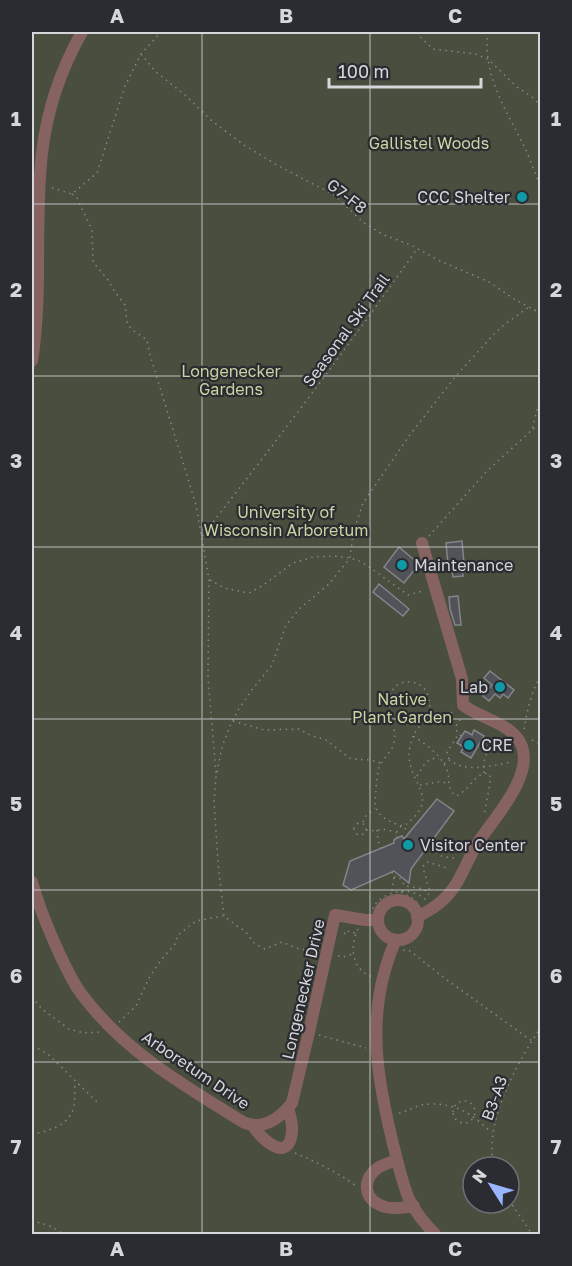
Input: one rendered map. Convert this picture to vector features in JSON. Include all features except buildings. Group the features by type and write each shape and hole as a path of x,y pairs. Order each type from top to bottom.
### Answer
{"street":[{"path":"32,361 36,326 42,153 49,110 62,72 82,32"},
{"path":"417,916 434,908 454,887 476,846 515,789 524,765 523,749 515,737 494,722 466,707 462,679 422,543"},
{"name":"Arboretum Drive","path":"32,882 48,927 79,990 106,1030 166,1074 253,1126 263,1125 273,1120 288,1108"},
{"path":"399,900 411,905 418,922 413,934 394,943 371,920 387,903 399,900"},
{"name":"Longenecker Drive","path":"288,1108 297,1087 335,915 371,920"},
{"path":"394,943 382,980 376,1024 376,1050 380,1080 397,1160 410,1200 435,1234"},
{"path":"253,1126 269,1143 275,1147 284,1147 290,1142 292,1131 288,1108"},
{"path":"397,1160 381,1166 372,1173 367,1182 366,1191 372,1200 382,1206 393,1208 414,1206"}],"path":[{"path":"72,194 97,173 125,86 141,54 161,32"},
{"path":"418,32 433,48 475,54 488,59 540,105"},
{"path":"488,32 488,59 498,98 533,165 540,184"},
{"name":"G7-F8","path":"141,54 156,72 212,121 274,164 334,195 364,223 384,235 489,282 540,313"},
{"path":"40,183 72,194 77,198 92,230 93,262 125,305 127,322 131,329 147,340 196,505 209,579 207,678 216,777"},
{"name":"Seasonal Ski Trail","path":"201,536 274,443 417,249"},
{"path":"353,954 343,957 296,948 282,942 265,949 255,944 245,931 224,916 214,801 222,747 232,721 251,691 272,665 286,625 299,609 329,584 350,558 353,534 363,503 409,435 455,377 493,335 529,307"},
{"path":"532,430 540,398"},
{"path":"422,543 487,471 532,430 540,427"},
{"path":"209,579 224,588 249,594 293,563 313,557 334,556 362,562 408,595 435,586"},
{"path":"484,774 484,757 490,748 515,737 522,738 531,700 540,677"},
{"path":"406,682 415,683 424,688 430,705 426,717 413,736 409,752 410,760 423,800 420,811 412,820 404,826 395,825 377,812 375,803 377,777 381,763 394,742 390,718 391,695 393,689 406,682"},
{"path":"426,717 454,712 466,707"},
{"path":"466,707 456,726 460,736 447,752 450,760 469,767 523,759"},
{"path":"232,721 264,730 299,729 327,740 351,759 381,763"},
{"path":"413,736 427,745 444,764 449,788 456,796 465,791 479,775 488,773 491,778 484,815"},
{"path":"416,778 428,760 440,759"},
{"path":"444,764 450,760"},
{"path":"419,785 438,782 448,784"},
{"path":"363,823 366,816 376,807"},
{"path":"363,823 366,830"},
{"path":"363,823 355,827 357,833 387,829 396,833"},
{"path":"400,825 410,832"},
{"path":"397,838 396,833 400,825"},
{"path":"377,830 381,848"},
{"path":"430,849 444,857 461,858"},
{"path":"382,980 364,974 353,954 352,944 356,933 371,920 376,902 392,892 415,894 425,899 430,892 423,868 428,862 456,872"},
{"path":"392,872 394,877 392,892"},
{"path":"394,877 399,877 405,886 423,889 429,894"},
{"path":"400,892 424,905"},
{"path":"32,997 42,1009 69,1029 84,1033 106,1030 136,1006 150,976 175,944 178,935 196,921 224,916"},
{"path":"394,943 410,951 532,1041"},
{"name":"B3-A3","path":"493,1155 493,1132 499,1110 512,1078 540,1029"},
{"path":"309,1032 376,1050"},
{"path":"32,1048 49,1054 97,1102"},
{"path":"32,1134 55,1128 66,1121 73,1111 75,1081"},
{"path":"463,1101 470,1103 475,1109 474,1117 466,1123 458,1120 454,1113 455,1106 463,1101"},
{"path":"386,1115 422,1105 455,1106 493,1132"},
{"path":"284,1147 342,1175 372,1200"},
{"path":"519,1215 532,1234"},
{"path":"32,1221 48,1225 64,1234"}],"green space":[{"name":"University of Wisconsin Arboretum","path":"32,32 540,32 540,1234 32,1234"}],"place":[{"name":"CCC Shelter","path":"522,197"},
{"name":"Maintenance","path":"402,565"},
{"name":"Lab","path":"500,687"},
{"name":"CRE","path":"469,745"},
{"name":"Visitor Center","path":"408,845"}],"park label":[{"name":"Gallistel Woods","path":"429,143"},
{"name":"Longenecker Gardens","path":"231,380"},
{"name":"Native Plant Garden","path":"402,708"}]}
